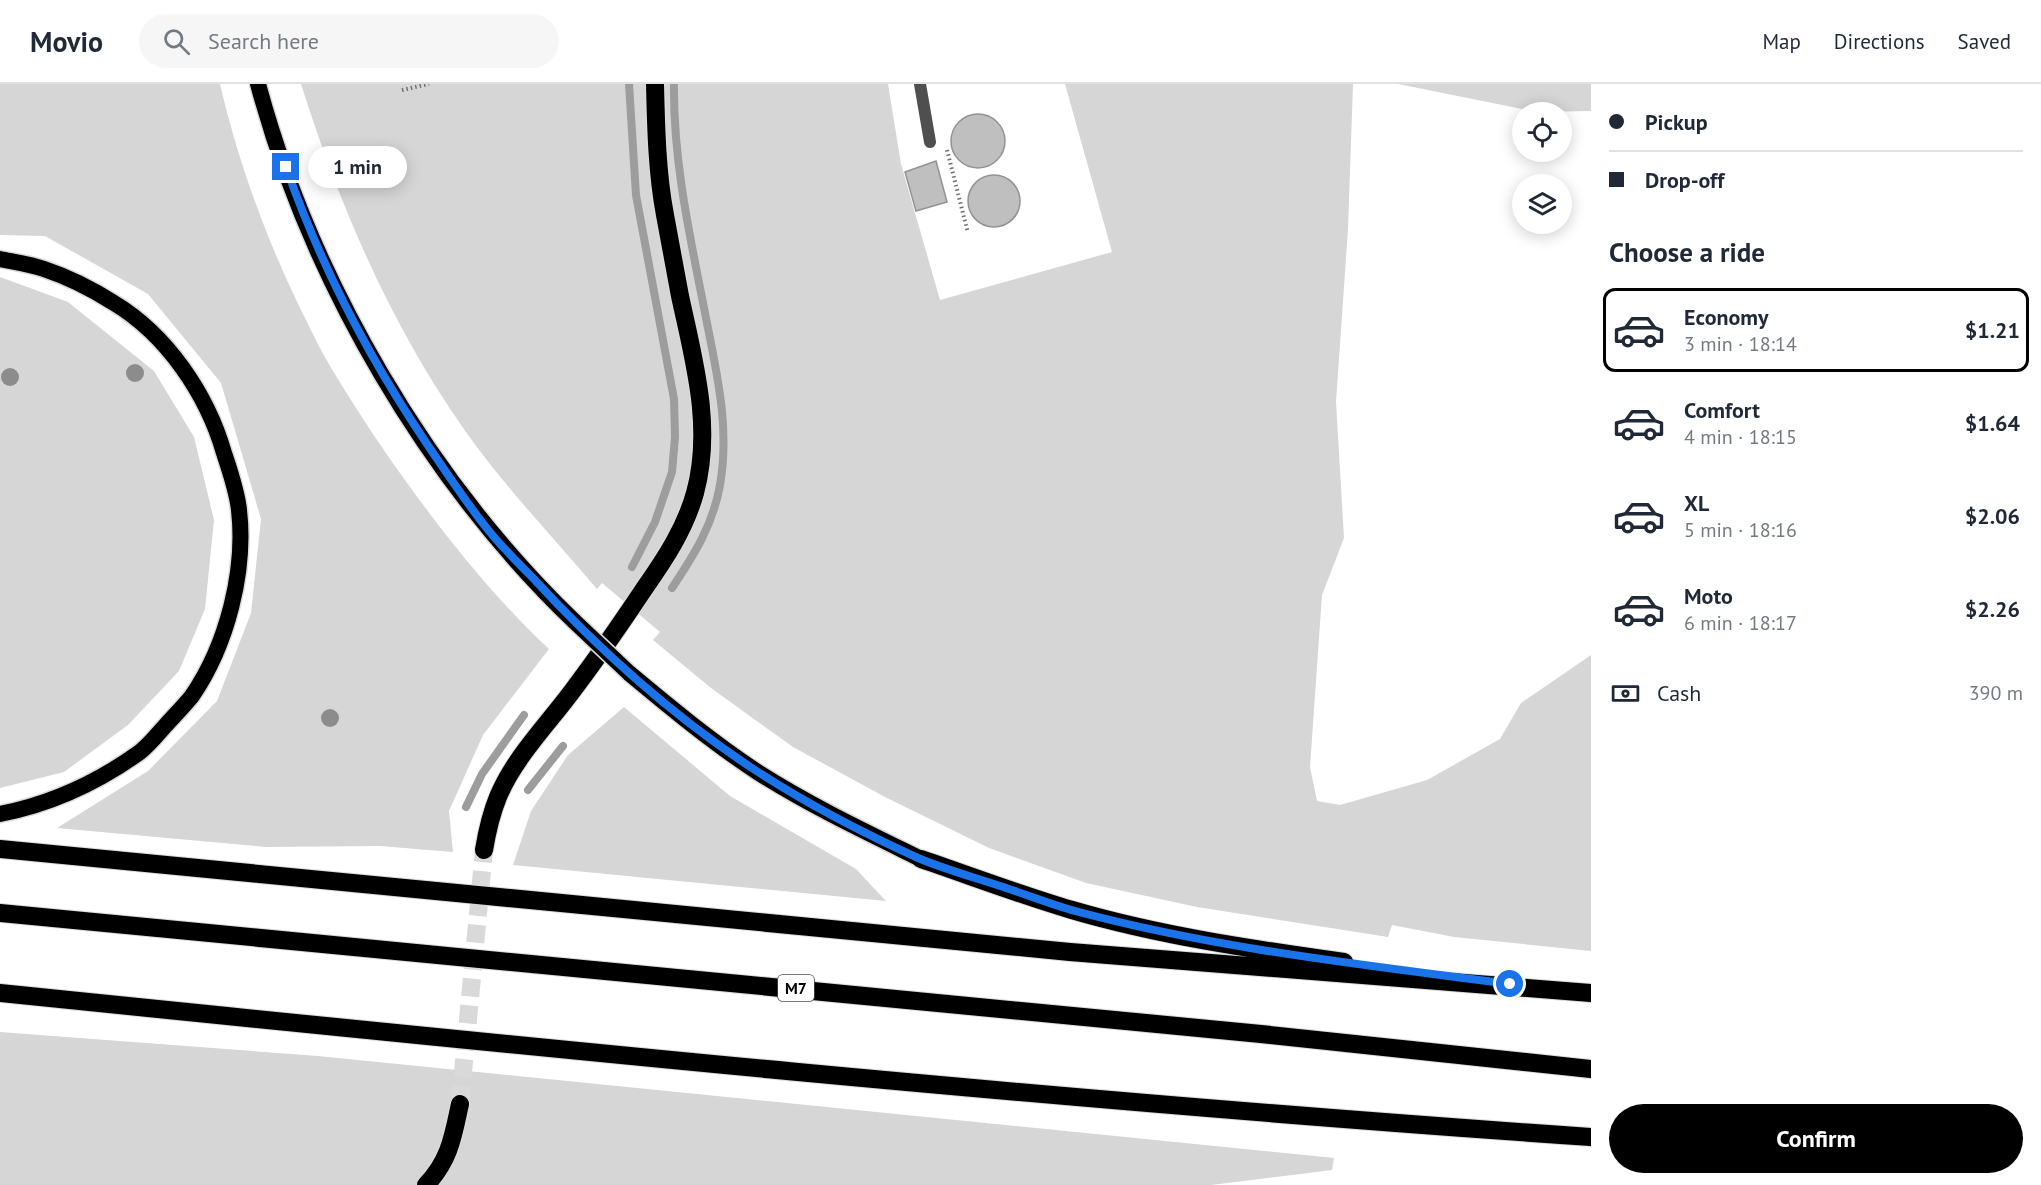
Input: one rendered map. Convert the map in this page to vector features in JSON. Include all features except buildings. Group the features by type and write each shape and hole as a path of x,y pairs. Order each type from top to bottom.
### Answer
{"highway":[{"path":"258,84 301,209 328,273 359,333 399,400 456,487 489,531 574,622 629,673 691,725 758,772 825,812 921,859 1071,910 1155,931 1237,947 1533,987"},
{"path":"484,850 489,821 498,796 509,777 662,563 683,526 695,494 701,462 703,420 694,360 664,212 656,127 655,84"},
{"path":"0,259 44,269 82,285 116,304 152,333 180,366 198,391 218,430 239,509 240,549 234,593 225,631 209,668 191,697 170,721 142,751 78,790 30,808 0,814"},
{"path":"0,849 1058,951 1591,993"},
{"name":"M7","path":"0,913 1261,1034 1591,1069"},
{"path":"0,993 841,1077 1429,1126 1591,1137"},
{"path":"426,1185 435,1176 447,1156 460,1104"}],"lane":[{"path":"920,84 930,142"}],"path":[{"path":"402,90 429,84"},
{"path":"927,124 943,136 968,233"}],"shaded area":[{"path":"0,84 220,84 245,174 267,233 327,360 372,433 433,518 497,595 549,649 483,735 449,811 453,852 380,846 266,847 57,828 148,771 217,701 251,613 261,519 221,383 148,294 45,236 0,235"},
{"path":"301,84 888,84 901,164 940,300 1112,252 1065,84 1353,84 1348,229 1336,402 1344,538 1322,595 1310,767 1317,801 1340,805 1427,780 1500,739 1521,703 1591,655 1591,951 1454,937 1392,925 1388,937 1197,907 1086,883 989,848 885,797 793,747 711,688 653,640 660,632 602,583 597,589 513,492 466,432 414,350 370,264 333,175"},
{"path":"1398,84 1591,84 1591,111 1572,111 1572,102 1512,102 1512,107"},
{"path":"0,277 68,302 154,371 194,437 214,520 205,609 179,671 128,725 64,772 0,788"},
{"path":"624,707 730,796 856,869 886,901 513,865 531,811 568,755"},
{"path":"0,1032 318,1056 1334,1158 1332,1170 1211,1185 0,1185"}],"waterway":[{"path":"629,84 636,195 674,399 675,437 672,472 655,522 632,567"},
{"path":"672,588 695,551 713,513 720,485 724,443 718,380 680,172 674,114 674,84"},
{"path":"466,807 482,774 524,715"},
{"path":"528,790 563,746"}],"tunnel":[{"path":"460,1104 484,850"}],"route":[{"path":"286,167 328,273 359,333 404,410 489,531 559,607 629,673 691,725 758,772 825,812 921,859 1071,910 1155,931 1237,947 1510,984"}]}
